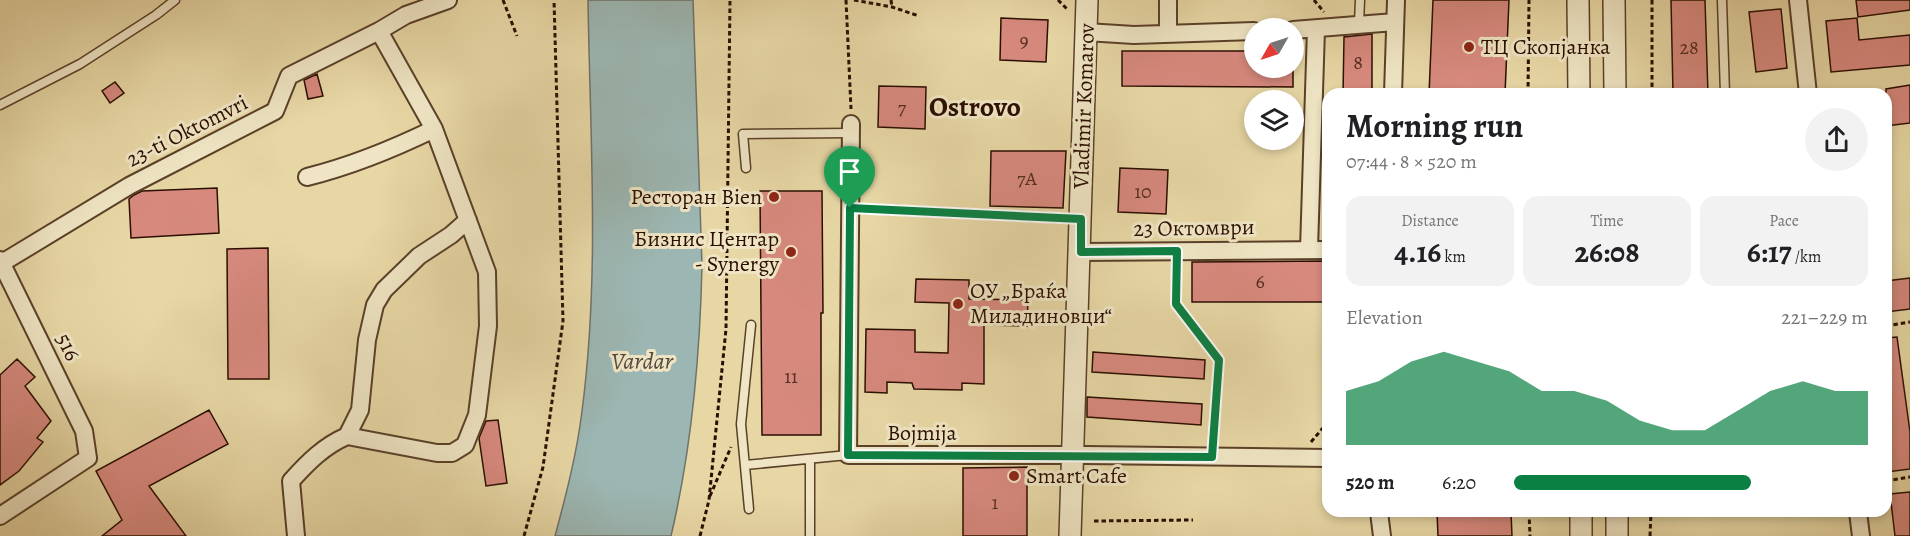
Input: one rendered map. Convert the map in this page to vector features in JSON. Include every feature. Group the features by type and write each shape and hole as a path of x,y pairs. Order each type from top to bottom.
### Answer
{"street":[{"name":"23-ti Oktomvri","path":"1,262 129,186 275,111 289,76 406,15 448,0"},
{"name":"Vladimir Komarov","path":"1070,536 1081,252 1083,86 1088,0"},
{"path":"1168,0 1168,33"},
{"path":"1393,88 1396,0"},
{"path":"1578,0 1579,88"},
{"path":"1614,0 1615,88"},
{"path":"1798,0 1807,88"},
{"path":"1304,30 1359,23 1395,22"},
{"path":"1309,249 1316,29"},
{"path":"296,536 291,481 319,452 333,442 347,436 437,453 452,453 465,446 477,415 488,326 487,272 434,129 379,31"},
{"path":"1086,32 1134,35 1244,31"},
{"path":"848,455 851,128"},
{"path":"307,177 331,171 394,148 434,129"},
{"path":"347,436 360,410 367,340 375,305 384,290 419,256 451,235 468,220"},
{"name":"23 Октомври","path":"1081,252 1322,250"},
{"name":"516","path":"0,516 88,458 84,431 1,262"},
{"name":"Bojmija","path":"848,455 948,459 1072,455 1322,458"},
{"path":"1380,517 1382,536"},
{"path":"1581,517 1581,536"},
{"path":"1617,517 1617,536"},
{"path":"1859,517 1861,536"}],"lane":[{"path":"0,105 80,64 156,15 175,0"},
{"path":"1359,23 1360,0"},
{"path":"1722,0 1725,88"},
{"path":"746,168 743,134 851,128"},
{"path":"850,208 1081,219"},
{"path":"749,509 741,424 751,325"},
{"path":"745,465 848,455"},
{"path":"810,460 810,536"}],"path":[{"path":"503,0 517,36"},
{"path":"524,536 543,467 563,321 554,0"},
{"path":"700,536 708,500 726,330 730,0"},
{"path":"846,0 851,128"},
{"path":"854,0 892,7 919,16"},
{"path":"891,0 892,7"},
{"path":"1059,0 1067,9"},
{"path":"1528,88 1529,0"},
{"path":"1652,0 1652,88"},
{"path":"1177,251 1176,304 1219,360 1212,457"},
{"path":"1892,325 1910,322"},
{"path":"708,500 741,424"},
{"path":"1298,458 1322,429"},
{"path":"1892,480 1910,477"},
{"path":"1529,517 1530,536"},
{"path":"1650,517 1650,536"},
{"path":"1094,521 1193,520"}],"water":[{"name":"Vardar","path":"588,0 693,0 702,265 701,299 690,435 671,536 555,536 580,427 588,360 592,206"}],"building":[{"name":"ТЦ Скопјанка","path":"1433,0 1509,0 1505,88 1429,88"},
{"path":"1671,0 1705,0 1708,88 1673,88"},
{"path":"1856,0 1910,0 1910,10 1858,17"},
{"path":"1781,9 1787,68 1756,72 1749,12"},
{"path":"1001,18 1048,20 1046,62 1000,60"},
{"path":"1857,18 1859,40 1910,35 1910,65 1831,72 1826,21"},
{"path":"1372,34 1372,88 1343,88 1344,37"},
{"path":"1122,51 1244,51 1244,78 1293,78 1293,87 1122,86"},
{"path":"317,74 323,96 308,99 304,80"},
{"path":"115,82 124,93 110,103 102,91"},
{"path":"1910,85 1910,123 1892,125 1892,88"},
{"path":"879,86 926,87 925,129 878,127"},
{"path":"991,151 1066,151 1063,208 990,206"},
{"path":"1120,168 1168,170 1166,214 1118,212"},
{"path":"217,188 219,233 131,238 129,199 134,195 142,191"},
{"path":"760,191 822,191 821,435 762,435"},
{"path":"268,248 269,379 228,379 227,249"},
{"path":"1322,261 1322,302 1192,302 1192,262"},
{"path":"1910,278 1910,309 1892,311 1892,280"},
{"path":"916,279 969,280 969,299 1028,300 1027,326 984,325 984,384 962,383 962,390 914,389 912,383 887,382 887,393 865,392 866,329 915,330 915,352 948,353 949,303 915,302"},
{"path":"1892,337 1897,337 1910,432 1910,469 1892,471"},
{"path":"1093,352 1205,360 1204,379 1092,372"},
{"path":"17,359 35,377 25,386 51,421 37,438 43,442 19,471 0,485 0,375"},
{"path":"1087,397 1202,404 1201,425 1087,417"},
{"path":"209,410 228,444 149,486 186,536 102,536 122,520 96,471"},
{"path":"498,420 507,483 486,486 479,438 486,421"},
{"path":"1027,467 1027,536 963,536 963,468"},
{"path":"1910,492 1910,536 1895,536 1892,494"},
{"path":"1437,517 1511,517 1512,536 1438,536"}],"place":[{"name":"ТЦ Скопјанка","path":"1469,47"},
{"name":"Ресторан Bien","path":"774,197"},
{"name":"Бизнис Центар - Synergy","path":"791,252"},
{"name":"ОУ „Браќа Миладиновци“","path":"958,304"},
{"name":"Smart Cafe","path":"1014,476"}],"district":[{"name":"Ostrovo","path":"975,107"}],"route":[{"path":"850,208 1081,219 1081,252 1177,251 1176,304 1219,360 1212,457 848,455 850,208"}]}
